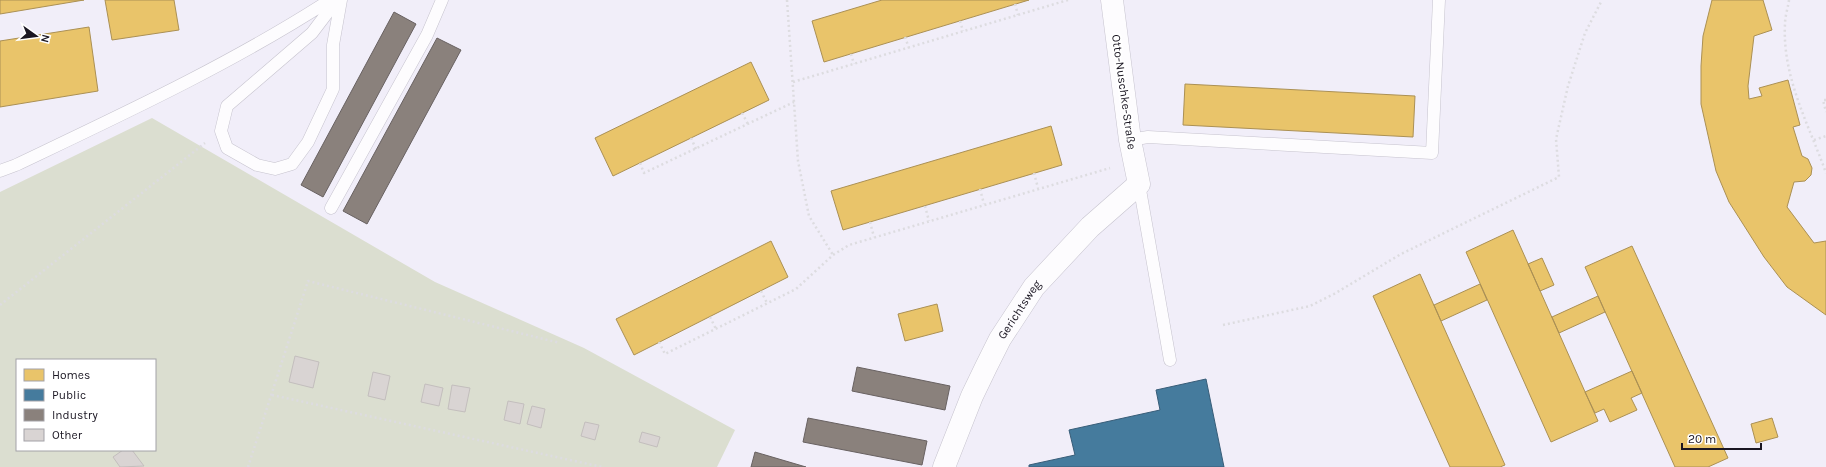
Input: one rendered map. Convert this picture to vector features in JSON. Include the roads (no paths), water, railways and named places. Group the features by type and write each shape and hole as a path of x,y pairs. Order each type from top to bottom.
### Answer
{"street":[{"name":"Otto-Nuschke-Straße","path":"1112,0 1130,140 1139,184"},
{"name":"Gerichtsweg","path":"944,467 972,396 1000,339 1034,287 1090,227 1139,184"}],"lane":[{"path":"0,170 16,166 148,102 284,30 330,0"},
{"path":"337,0 312,33 226,106 221,131 227,148 257,165 276,169 292,164 308,142 333,89 333,45 341,0"},
{"path":"332,208 428,35 442,0"},
{"path":"1130,140 1148,137 1432,153 1439,0"},
{"path":"1139,184 1170,360"}]}
